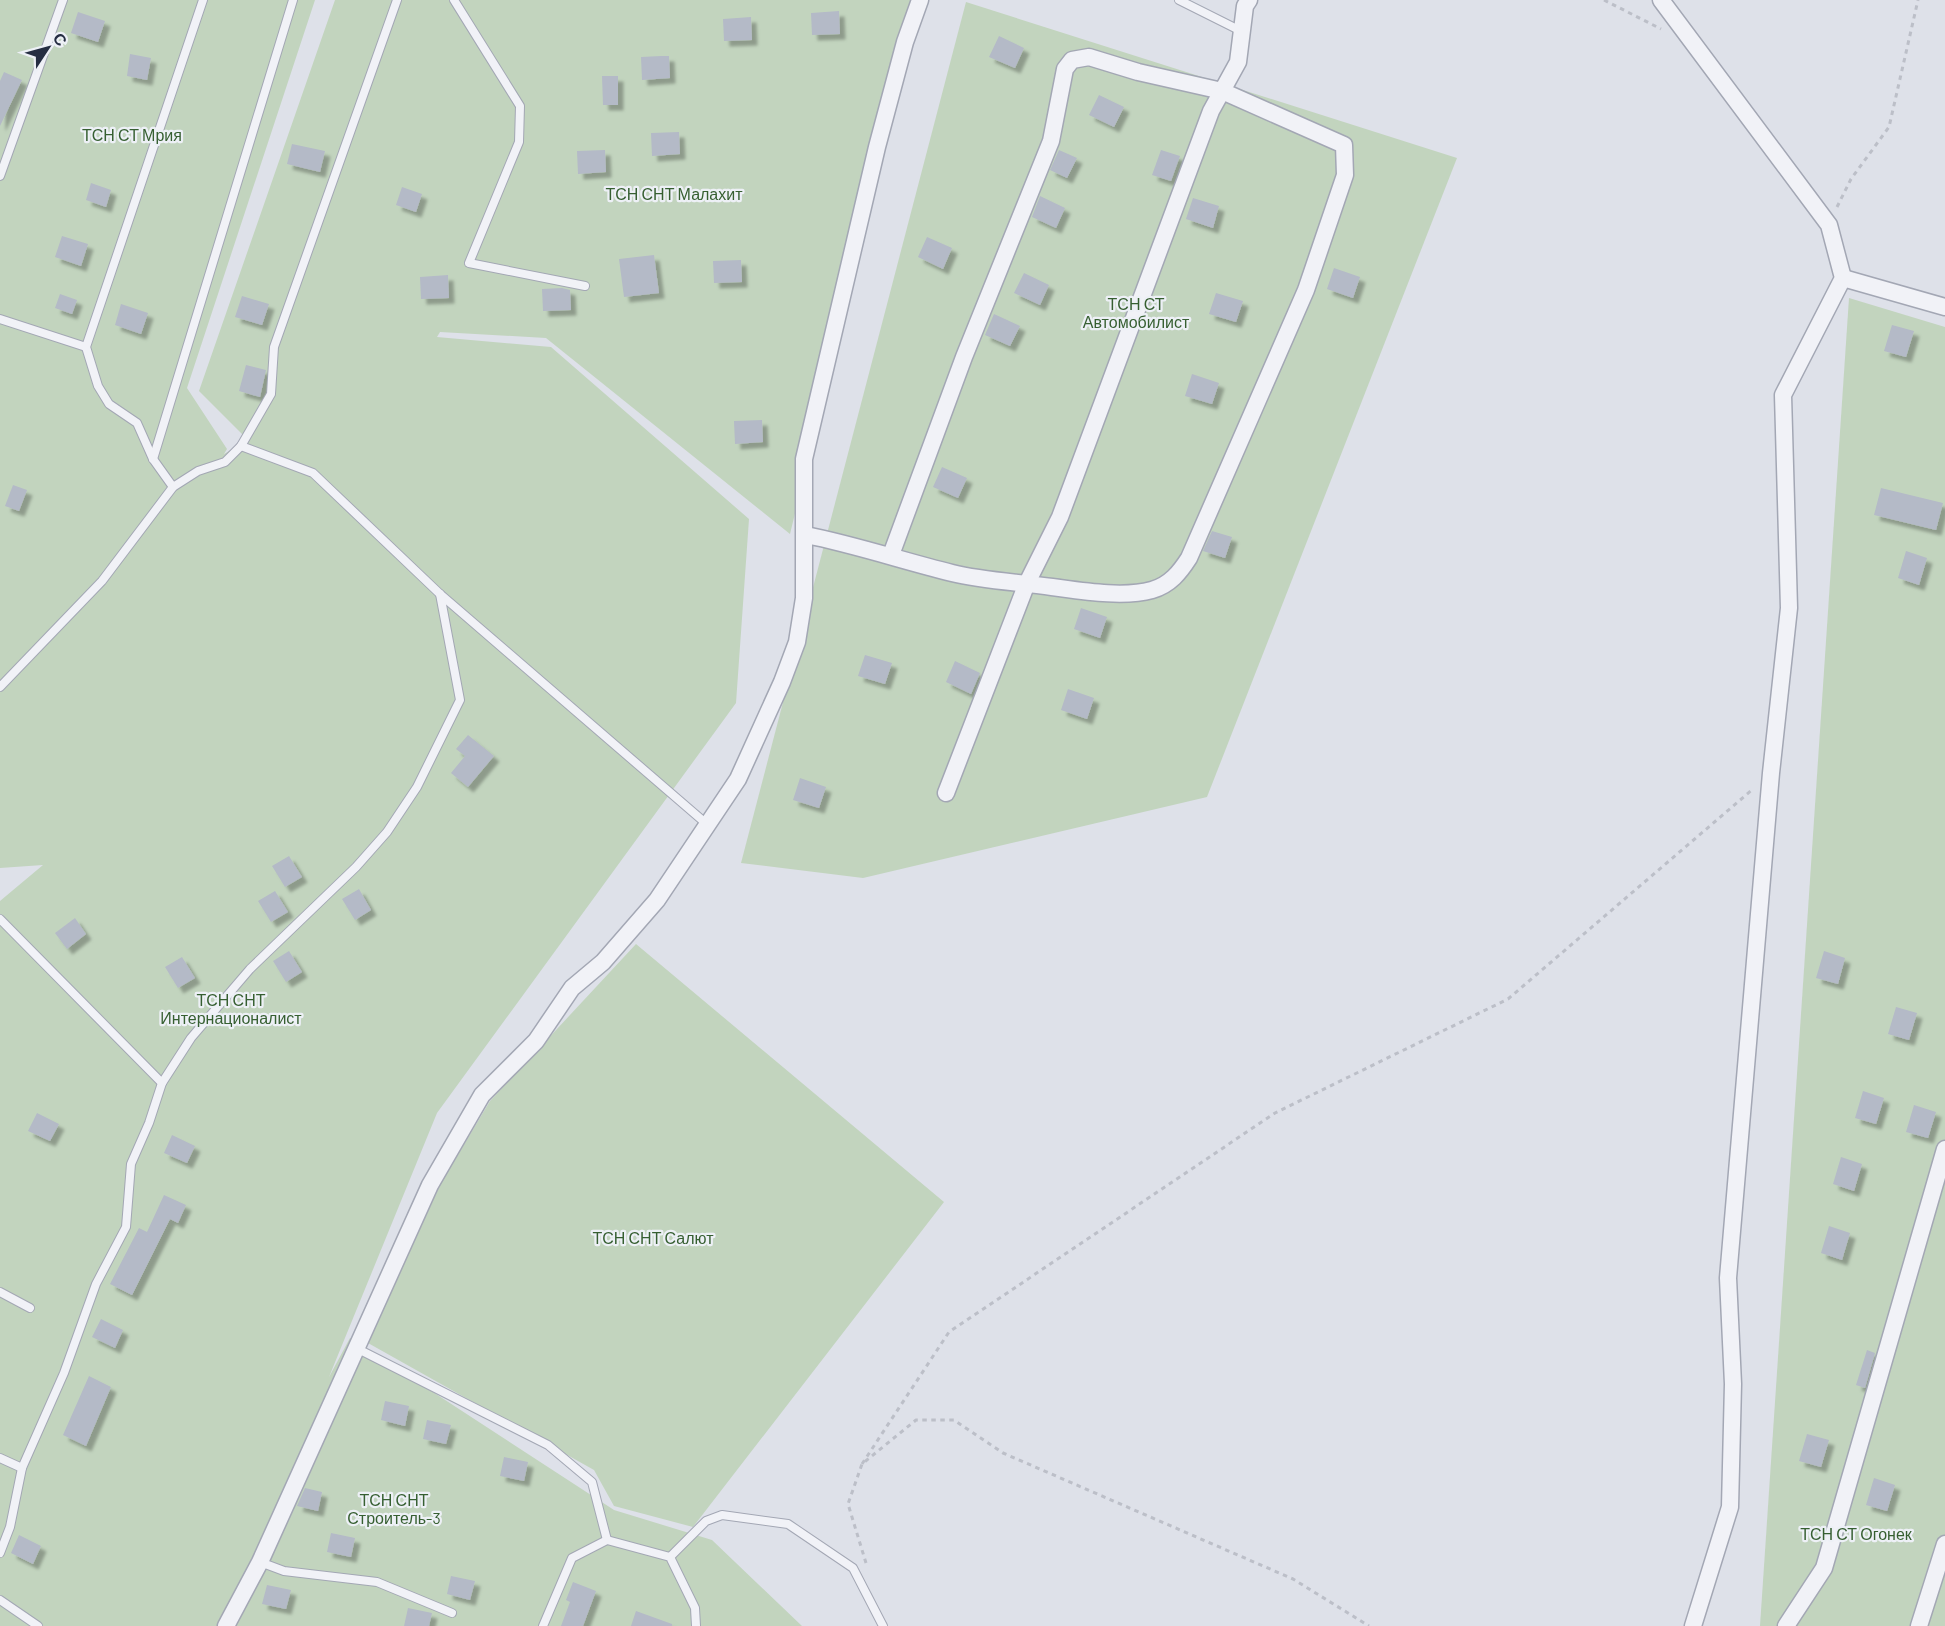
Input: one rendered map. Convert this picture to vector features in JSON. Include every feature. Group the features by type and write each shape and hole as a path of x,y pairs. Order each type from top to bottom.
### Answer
{"street":[{"path":"226,1626 260,1562 430,1185 482,1095 536,1041 572,988 603,962 657,900 738,780 782,682 797,642 804,598 806,535 804,459 877,147 920,0"},
{"path":"946,793 1027,583 1060,517 1207,121 1238,62 1245,6 1249,0"},
{"path":"1661,0 1829,225 1843,278 1783,395 1790,608 1771,773 1728,1278 1733,1384 1730,1507 1693,1626"},
{"path":"806,535 891,555 954,574 1099,593 1151,591 1167,584 1180,572 1189,558 1306,290 1345,175 1344,145 1222,91 1138,72 1083,56 1068,64 1051,141 964,357 891,555"},
{"path":"1843,278 1945,307"},
{"path":"1786,1626 1824,1568 1945,1149"},
{"path":"1919,1626 1945,1544"}],"lane":[{"path":"0,176 63,0"},
{"path":"173,487 153,459 137,423 109,404 98,386 86,347 203,0"},
{"path":"153,459 293,0"},
{"path":"0,687 102,580 173,487 198,471 225,462 241,446 271,394 274,347 397,0"},
{"path":"454,0 520,106 519,142 469,263 585,286"},
{"path":"1179,0 1241,31"},
{"path":"0,319 86,347"},
{"path":"241,446 313,473 440,594 708,826"},
{"path":"0,1553 10,1527 22,1468 64,1373 96,1284 126,1227 131,1164 149,1123 162,1083 192,1038 250,969 356,867 387,832 417,787 460,700 440,594"},
{"path":"0,919 162,1083"},
{"path":"0,1292 30,1308"},
{"path":"358,1349 548,1445 592,1482 608,1540"},
{"path":"0,1458 22,1468"},
{"path":"670,1557 706,1521 722,1515 788,1524 854,1568 883,1626"},
{"path":"543,1626 572,1558 608,1540 670,1557 695,1608 696,1626"},
{"path":"260,1562 284,1571 377,1582 452,1613"},
{"path":"0,1600 38,1626"}],"path":[{"path":"1604,0 1665,31"},
{"path":"1829,225 1851,178 1888,127 1918,0"},
{"path":"854,1568 866,1563 848,1504 862,1464 949,1332 1275,1113 1508,999 1771,773"},
{"path":"862,1464 916,1420 954,1420 1003,1453 1293,1579 1369,1626"}],"green space":[{"path":"0,0 315,0 187,388 227,449 224,454 248,440 199,391 335,0 920,0 790,534 546,338 440,332 437,337 551,347 749,519 736,703 437,1113 329,1377 350,1338 614,1510 712,1540 802,1626 0,1626 0,901 43,865 0,868"},
{"name":"ТСН СТ Автомобилист","path":"966,2 1457,158 1207,797 863,878 741,863"},
{"name":"ТСН СТ Огонек","path":"1849,298 1945,327 1945,1626 1760,1626"},
{"name":"ТСН СНТ Салют","path":"636,944 944,1202 693,1527 614,1506 594,1470 368,1343 441,1183 490,1101"}],"building":[{"path":"839,11 840,34 812,35 811,13"},
{"path":"78,12 105,21 98,42 71,33"},
{"path":"751,17 752,40 724,41 723,19"},
{"path":"999,36 1024,48 1015,68 989,57"},
{"path":"130,54 151,58 147,80 127,76"},
{"path":"669,56 670,78 642,80 641,57"},
{"path":"4,72 22,80 0,126 0,81"},
{"path":"602,76 618,76 618,105 603,105"},
{"path":"1099,95 1124,107 1114,127 1089,115"},
{"path":"679,132 680,154 652,156 651,133"},
{"path":"292,144 325,151 320,172 287,164"},
{"path":"605,150 606,172 578,174 577,151"},
{"path":"1059,150 1077,158 1067,178 1050,170"},
{"path":"1161,150 1180,156 1171,181 1152,175"},
{"path":"91,183 111,190 106,207 86,200"},
{"path":"402,187 422,194 416,212 396,205"},
{"path":"1040,196 1065,208 1056,228 1032,217"},
{"path":"1193,198 1219,206 1213,228 1186,219"},
{"path":"62,236 88,244 81,266 55,257"},
{"path":"927,237 952,248 943,269 918,257"},
{"path":"654,255 659,293 624,297 619,259"},
{"path":"741,260 742,282 714,283 713,261"},
{"path":"1334,268 1360,277 1353,298 1327,289"},
{"path":"1024,273 1049,285 1040,305 1014,293"},
{"path":"448,275 449,298 421,299 420,277"},
{"path":"542,289 570,290 571,310 543,311"},
{"path":"1216,293 1243,301 1236,322 1209,314"},
{"path":"60,294 77,300 72,314 55,308"},
{"path":"242,296 269,304 262,325 235,317"},
{"path":"121,304 148,313 141,334 115,325"},
{"path":"994,314 1020,326 1010,346 985,335"},
{"path":"1892,325 1914,331 1906,357 1884,351"},
{"path":"246,365 266,370 260,397 239,391"},
{"path":"1192,374 1219,383 1212,404 1185,396"},
{"path":"762,420 763,442 735,444 734,421"},
{"path":"942,467 967,478 958,498 933,487"},
{"path":"13,485 27,490 19,511 5,506"},
{"path":"1881,488 1943,503 1936,530 1874,515"},
{"path":"1212,531 1232,537 1225,558 1203,551"},
{"path":"1906,551 1927,558 1919,585 1898,578"},
{"path":"1081,608 1107,617 1100,638 1074,629"},
{"path":"865,655 892,663 885,684 858,676"},
{"path":"955,661 980,673 971,694 946,682"},
{"path":"1068,689 1094,698 1087,719 1061,710"},
{"path":"468,735 494,756 468,787 451,773 465,756 456,749"},
{"path":"800,778 826,787 819,808 793,800"},
{"path":"289,856 302,877 285,887 272,866"},
{"path":"359,889 371,910 355,920 342,899"},
{"path":"275,891 288,912 271,922 258,901"},
{"path":"75,918 86,934 67,949 55,933"},
{"path":"289,951 302,972 286,982 273,961"},
{"path":"1824,951 1845,958 1838,984 1816,978"},
{"path":"182,957 195,978 178,988 165,967"},
{"path":"1896,1007 1917,1013 1909,1040 1888,1034"},
{"path":"1863,1091 1884,1098 1876,1124 1855,1118"},
{"path":"1914,1105 1936,1112 1928,1138 1906,1132"},
{"path":"37,1113 59,1124 50,1141 28,1131"},
{"path":"172,1135 195,1146 187,1163 164,1153"},
{"path":"1841,1157 1862,1164 1854,1191 1833,1184"},
{"path":"164,1195 186,1205 178,1223 170,1219 132,1295 110,1284 139,1228 147,1232"},
{"path":"1829,1226 1850,1233 1842,1260 1821,1253"},
{"path":"101,1319 123,1330 115,1348 92,1337"},
{"path":"1867,1350 1875,1353 1865,1388 1856,1385"},
{"path":"89,1376 111,1387 86,1446 63,1435"},
{"path":"385,1401 409,1406 405,1426 381,1420"},
{"path":"427,1420 451,1425 446,1444 423,1439"},
{"path":"1807,1434 1829,1440 1821,1467 1799,1461"},
{"path":"504,1457 528,1462 524,1481 500,1476"},
{"path":"1874,1478 1895,1485 1887,1511 1866,1505"},
{"path":"305,1488 322,1492 318,1511 297,1506"},
{"path":"331,1533 355,1538 351,1557 327,1552"},
{"path":"19,1535 41,1546 33,1564 11,1553"},
{"path":"451,1576 475,1581 470,1600 447,1594"},
{"path":"573,1582 596,1591 583,1626 561,1626 570,1602 566,1600"},
{"path":"267,1585 291,1590 286,1609 262,1604"},
{"path":"408,1608 432,1613 429,1626 404,1626"},
{"path":"636,1611 672,1624 672,1626 631,1626"}],"park label":[{"name":"ТСН СТ Мрия","path":"132,134"},
{"name":"ТСН СНТ Малахит","path":"674,193"},
{"name":"ТСН СНТ Интернационалист","path":"231,1008"},
{"name":"ТСН СНТ Строитель-3","path":"394,1508"}]}
